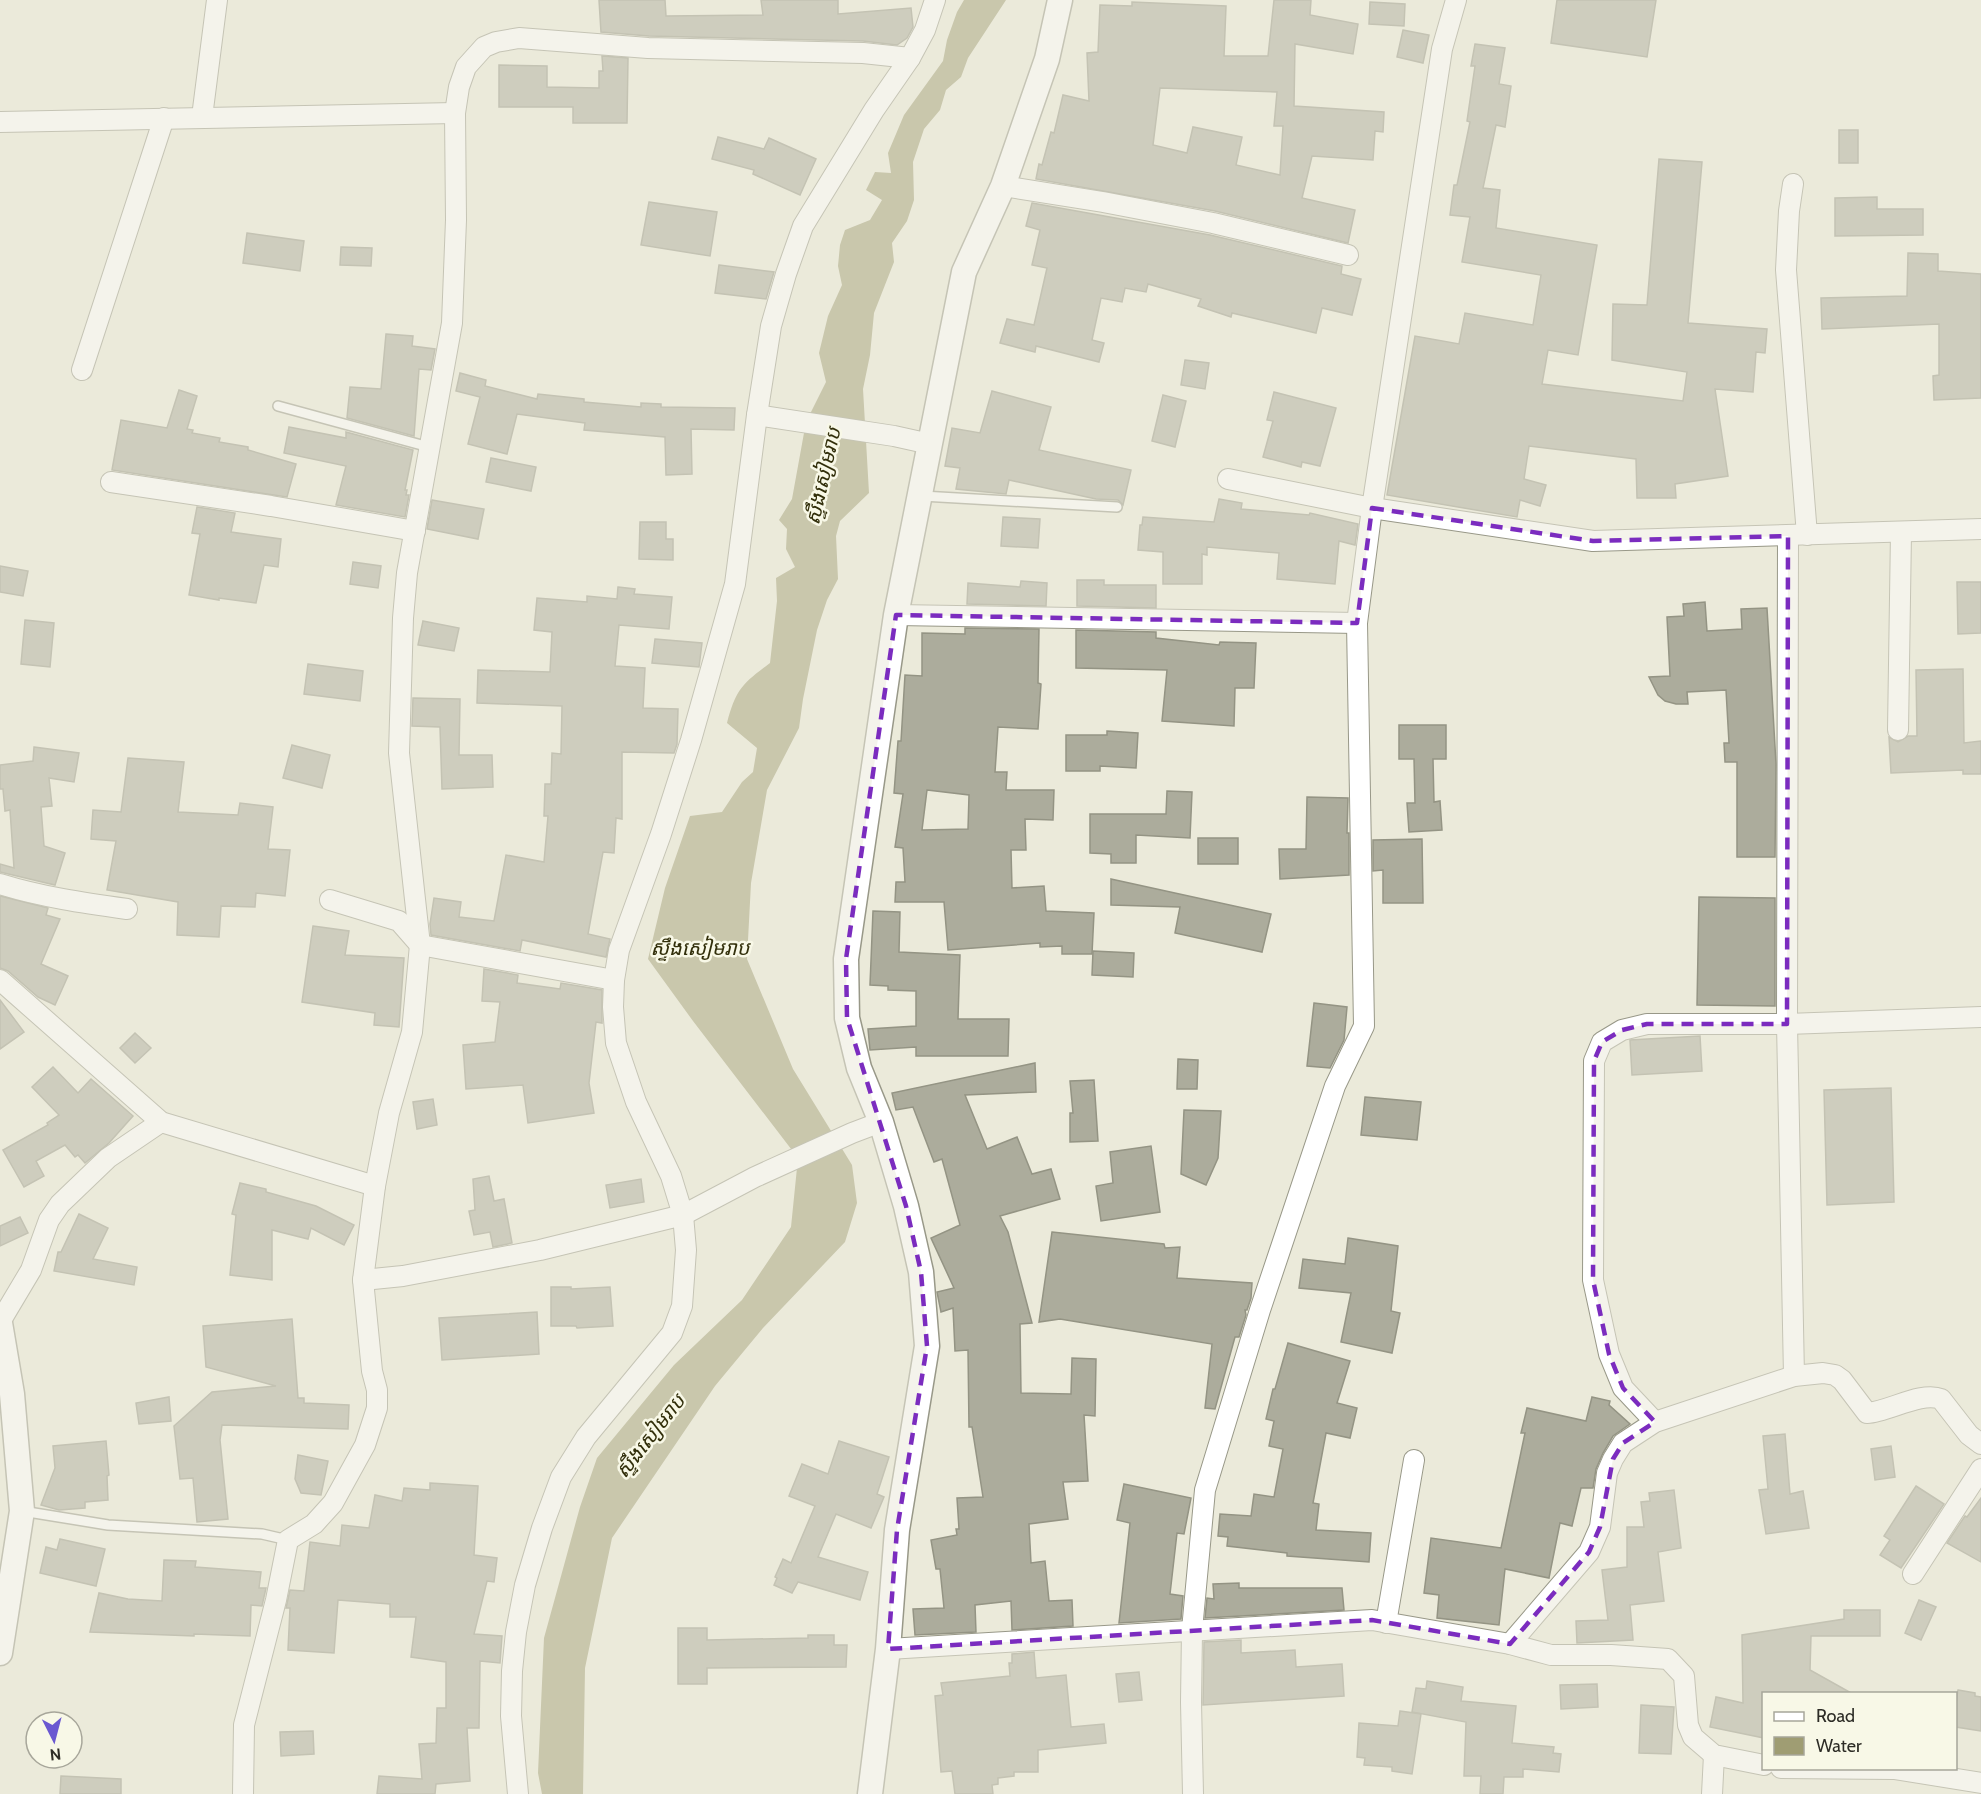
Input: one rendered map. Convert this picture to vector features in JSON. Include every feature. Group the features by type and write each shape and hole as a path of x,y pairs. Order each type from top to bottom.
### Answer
{"street":[{"path":"202,117 218,0"},
{"path":"518,1794 511,1716 512,1671 516,1632 525,1585 542,1528 561,1478 586,1437 672,1333 682,1306 685,1282 686,1250 683,1215 671,1176 636,1102 616,1043 613,1007 614,980 619,950 671,802 735,584 771,326 786,273 803,226 874,110 909,58 925,30 935,0"},
{"path":"870,1794 888,1649 897,1530 927,1346 921,1272 906,1206 881,1122 859,1068 847,1018 846,959 896,615 964,272 1003,186 1047,59 1060,0"},
{"path":"1193,1794 1192,1630 1205,1490 1260,1310 1335,1086 1364,1026 1358,623 1372,508 1442,49 1456,0"},
{"path":"243,1794 244,1725 276,1600 288,1540 314,1524 333,1503 365,1444 377,1408 377,1390 372,1371 363,1280 375,1186 389,1113 412,1032 420,945 399,753 403,618 407,573 452,323 456,220 455,113 459,87 466,67 484,47 506,39 648,48 863,53 909,58"},
{"path":"0,122 455,113"},
{"path":"82,370 164,118"},
{"path":"1793,184 1789,210 1786,270 1797,535 1787,1024 1794,1376"},
{"path":"1003,186 1212,223 1348,255"},
{"path":"757,415 894,436 930,444"},
{"path":"1228,479 1372,508 1593,541 1981,529"},
{"path":"111,482 415,531"},
{"path":"1898,730 1901,532"},
{"path":"896,615 1358,623"},
{"path":"0,884 34,894 127,909"},
{"path":"330,900 399,921 420,945 614,980"},
{"path":"0,980 161,1122 375,1186"},
{"path":"1655,1422 1623,1388 1609,1354 1593,1280 1594,1061 1602,1042 1622,1030 1647,1024 1787,1024 1981,1017"},
{"path":"0,1653 22,1511 12,1394 1,1328 31,1270 49,1220 60,1204 108,1158 161,1122"},
{"path":"363,1280 403,1276 540,1251 683,1215 852,1132 881,1122"},
{"path":"1510,1644 1589,1552 1596,1541 1600,1527 1607,1473 1613,1459 1623,1443 1655,1422 1794,1376 1823,1373 1835,1375 1842,1380 1867,1413 1918,1399 1937,1397 1970,1435 1981,1444"},
{"path":"1386,1623 1414,1460"},
{"path":"1913,1574 1981,1469"},
{"path":"888,1649 1372,1620 1510,1644 1551,1654 1668,1659 1684,1676 1688,1725 1693,1737 1714,1755 1762,1765"},
{"path":"1712,1794 1714,1755"},
{"path":"1900,1770 1981,1783"}],"lane":[{"path":"278,406 429,447"},
{"path":"920,496 1118,507"},
{"path":"22,1511 108,1525 261,1534 288,1540"}],"highlighted area":[{"path":"1372,508 1593,541 1788,536 1787,1024 1647,1024 1622,1030 1602,1042 1594,1061 1593,1280 1609,1354 1623,1388 1655,1422 1623,1443 1613,1459 1600,1527 1589,1552 1510,1644 1372,1620 888,1649 897,1530 927,1346 921,1272 906,1206 847,1018 846,959 896,615 1357,623"}],"water":[{"name":"ស្ទឹងសៀមរាប","path":"964,0 1006,0 968,58 961,77 946,90 940,110 924,129 913,162 914,200 907,221 892,243 894,262 874,313 870,355 863,389 869,493 840,521 836,536 838,579 827,600 817,630 799,728 767,790 751,883 747,959 793,1069 852,1165 857,1203 845,1242 763,1328 715,1386 612,1538 585,1668 583,1794 542,1794 538,1773 544,1638 580,1507 597,1458 674,1365 742,1300 791,1227 798,1158 648,959 665,888 690,816 722,812 742,782 753,772 757,748 727,723 741,688 770,663 777,601 776,578 795,567 786,549 787,529 779,520 792,499 806,422 826,382 819,353 828,316 842,285 838,266 840,245 845,230 870,220 882,200 866,190 875,172 891,173 888,153 904,115 943,61 947,40"}],"building":[{"path":"599,0 665,0 666,16 763,15 761,0 838,0 838,14 911,8 913,27 907,38 897,45 863,41 649,36 601,32"},
{"path":"1274,0 1311,0 1310,15 1358,24 1353,54 1295,44 1294,106 1384,112 1383,132 1375,131 1373,160 1312,156 1302,198 1355,210 1348,243 1215,211 1036,179 1051,132 1054,133 1063,95 1089,101 1087,53 1098,52 1100,5 1132,6 1132,2 1226,6 1224,56 1268,56","holes":["1160,88 1277,92 1274,126 1283,126 1280,175 1236,165 1242,137 1193,127 1187,153 1153,145"]},
{"path":"1557,0 1656,0 1647,57 1551,43"},
{"path":"1370,2 1405,4 1404,26 1369,24"},
{"path":"1403,30 1429,35 1423,63 1397,57"},
{"path":"1475,44 1505,48 1499,84 1511,86 1505,127 1496,125 1483,188 1500,190 1496,228 1597,245 1578,355 1548,350 1542,384 1683,401 1687,372 1612,360 1613,304 1647,305 1659,159 1702,162 1688,323 1767,329 1765,353 1756,352 1753,392 1715,389 1728,476 1675,484 1676,498 1637,498 1636,459 1529,446 1524,479 1546,485 1540,506 1520,500 1517,517 1387,495 1415,336 1459,344 1465,313 1533,325 1541,275 1462,262 1470,217 1450,215 1454,185 1457,185 1470,122 1467,121 1475,66 1471,66"},
{"path":"602,56 628,58 627,123 573,123 573,107 499,107 499,65 547,66 547,87 599,88 599,71 603,71"},
{"path":"1839,130 1858,130 1858,163 1839,163"},
{"path":"718,137 764,149 769,138 816,159 800,195 753,174 754,170 712,159"},
{"path":"1877,197 1877,209 1923,209 1923,235 1835,236 1835,198"},
{"path":"649,202 717,212 710,256 641,245"},
{"path":"1032,203 1210,235 1342,266 1341,274 1361,279 1352,315 1322,308 1316,333 1232,313 1231,317 1198,306 1201,299 1148,284 1146,292 1125,288 1122,302 1101,298 1092,340 1104,343 1099,362 1036,346 1035,352 1000,343 1007,319 1034,325 1047,268 1032,265 1040,230 1026,226"},
{"path":"247,233 304,241 300,271 243,263"},
{"path":"341,247 372,248 371,266 340,265"},
{"path":"1908,253 1938,254 1938,271 1981,274 1981,398 1934,400 1933,376 1939,375 1939,324 1822,329 1821,298 1907,296"},
{"path":"719,265 774,272 766,299 715,293"},
{"path":"386,334 413,336 412,346 435,349 431,370 419,369 414,436 347,418 350,387 381,389"},
{"path":"1185,360 1209,363 1205,389 1181,385"},
{"path":"460,373 486,380 485,386 537,399 538,394 584,399 584,402 641,407 641,403 661,404 661,407 735,408 734,430 691,429 692,474 666,475 665,437 584,430 585,423 517,414 507,454 468,444 480,397 456,391"},
{"path":"179,390 197,396 187,429 193,430 192,433 220,438 219,442 248,447 248,450 296,464 287,497 112,470 121,420 167,428"},
{"path":"992,391 1051,407 1039,450 1131,470 1123,505 1118,500 1096,499 1009,480 1006,494 956,489 960,468 945,466 952,428 980,433"},
{"path":"1274,392 1336,408 1320,466 1302,462 1301,467 1263,457 1273,421 1267,420"},
{"path":"1163,395 1186,401 1175,447 1152,441"},
{"path":"289,427 346,438 346,432 413,450 405,490 407,490 406,495 409,495 405,517 336,505 346,466 284,453"},
{"path":"491,458 536,467 531,491 486,482"},
{"path":"1219,499 1242,503 1241,509 1309,515 1310,513 1358,524 1355,545 1339,541 1335,584 1277,579 1279,553 1207,547 1207,555 1202,554 1202,584 1163,584 1163,552 1138,550 1143,517 1214,522"},
{"path":"432,500 484,509 478,539 427,529"},
{"path":"197,507 235,513 231,532 281,539 278,567 264,565 256,603 189,595 200,534 192,533"},
{"path":"1003,517 1040,519 1038,548 1001,546"},
{"path":"640,522 666,522 666,539 673,539 673,560 639,559"},
{"path":"353,562 381,566 378,588 350,584"},
{"path":"0,566 28,571 23,596 0,592"},
{"path":"1077,580 1104,580 1104,585 1156,585 1156,608 1077,606"},
{"path":"1021,581 1047,583 1046,606 967,604 968,583 1020,587"},
{"path":"1957,582 1981,582 1981,633 1958,634"},
{"path":"618,587 635,589 634,594 672,597 669,629 619,625 615,666 645,668 643,708 678,709 677,744 674,753 622,752 622,819 616,818 614,853 603,852 588,934 610,939 606,957 522,940 520,951 431,935 430,924 434,898 461,902 459,917 494,921 506,855 544,862 548,816 544,816 545,784 551,784 552,753 561,754 562,706 477,703 478,670 550,672 552,632 534,630 537,598 587,602 587,596 617,599"},
{"path":"1705,602 1707,631 1742,629 1741,609 1767,608 1776,764 1775,857 1737,857 1737,762 1725,762 1724,743 1729,743 1726,690 1687,692 1688,704 1676,704 1665,701 1658,695 1649,677 1670,676 1667,617 1684,616 1683,604"},
{"path":"25,620 54,623 50,667 21,664"},
{"path":"423,621 459,628 454,651 418,645"},
{"path":"965,628 1039,629 1038,683 1041,684 1038,729 998,727 995,772 1007,772 1006,790 1054,790 1053,820 1025,819 1026,850 1011,850 1012,888 1044,886 1046,911 1094,913 1092,954 1062,954 1062,946 1040,947 1040,943 948,950 944,902 895,902 896,882 905,882 903,848 895,847 903,794 894,793 898,741 901,741 905,675 922,676 922,633 965,634","holes":["927,790 969,795 968,829 922,830"]},
{"path":"1076,630 1156,632 1156,638 1219,645 1220,642 1256,643 1254,688 1235,688 1234,726 1162,721 1167,670 1076,668"},
{"path":"655,639 702,643 699,667 652,663"},
{"path":"308,664 363,671 360,701 304,694"},
{"path":"1963,669 1964,743 1981,741 1981,774 1963,774 1963,770 1891,773 1889,737 1898,742 1908,736 1917,736 1916,670"},
{"path":"413,698 460,699 459,755 492,755 493,787 442,789 440,727 412,726"},
{"path":"1399,725 1446,725 1446,759 1433,759 1434,802 1440,801 1442,830 1409,832 1407,803 1415,803 1414,759 1399,759"},
{"path":"1107,731 1138,733 1136,768 1100,766 1100,771 1066,771 1066,735 1107,735"},
{"path":"292,745 330,755 322,788 283,778"},
{"path":"34,747 79,753 74,782 49,778 52,806 41,807 44,846 65,853 55,885 0,872 0,864 14,868 10,810 5,811 3,789 0,789 0,765 33,761"},
{"path":"128,758 184,762 178,812 238,815 240,803 273,807 268,849 290,850 285,896 256,893 255,907 221,906 219,937 177,935 178,902 107,890 116,841 91,839 93,810 121,812"},
{"path":"1167,791 1192,792 1190,838 1136,835 1136,863 1111,863 1111,854 1090,853 1090,814 1166,814"},
{"path":"1307,797 1348,798 1349,875 1280,879 1279,849 1306,849"},
{"path":"1198,838 1238,838 1238,864 1198,864"},
{"path":"1422,839 1423,903 1383,903 1383,870 1373,871 1373,840"},
{"path":"1111,879 1271,914 1262,952 1175,933 1180,907 1111,905"},
{"path":"0,896 48,908 46,915 60,919 41,964 68,976 55,1005 38,997 8,971 0,968"},
{"path":"1699,897 1775,898 1775,1006 1697,1005"},
{"path":"873,911 900,912 899,952 960,955 958,1019 1009,1019 1008,1056 916,1056 916,1047 870,1050 868,1029 916,1026 916,991 888,990 888,986 870,985"},
{"path":"313,926 349,931 345,955 404,958 399,1027 374,1025 375,1013 302,1002"},
{"path":"1093,951 1134,953 1133,977 1092,975"},
{"path":"484,969 518,975 517,983 560,989 561,983 602,990 602,1023 596,1022 589,1083 594,1113 528,1123 523,1085 466,1089 463,1045 495,1042 500,1002 482,1001"},
{"path":"0,1000 24,1032 0,1049"},
{"path":"1314,1003 1347,1007 1344,1040 1330,1068 1307,1066"},
{"path":"135,1033 151,1048 135,1063 120,1048"},
{"path":"1700,1036 1702,1071 1632,1075 1630,1040"},
{"path":"1178,1059 1198,1060 1197,1089 1177,1089"},
{"path":"1035,1063 1036,1092 965,1095 987,1149 1017,1137 1032,1174 1051,1169 1060,1199 1000,1216 1008,1232 1032,1323 1020,1324 1021,1393 1071,1394 1072,1358 1096,1359 1095,1416 1084,1415 1088,1481 1063,1482 1068,1519 1029,1524 1031,1563 1045,1561 1049,1601 1072,1600 1073,1626 1012,1630 1011,1601 975,1605 976,1632 915,1635 913,1609 944,1608 940,1569 936,1569 931,1540 957,1535 956,1529 959,1529 957,1498 983,1497 972,1427 969,1427 968,1350 955,1351 953,1308 941,1312 937,1292 954,1288 931,1238 960,1225 942,1159 934,1162 913,1107 896,1110 892,1093"},
{"path":"53,1067 78,1093 91,1079 133,1116 109,1143 85,1163 78,1155 75,1157 65,1145 36,1161 44,1176 24,1187 3,1150 48,1125 47,1123 59,1115 32,1087"},
{"path":"1094,1080 1098,1141 1070,1142 1070,1113 1073,1113 1070,1081"},
{"path":"1891,1088 1894,1202 1827,1205 1824,1090"},
{"path":"1365,1097 1421,1102 1417,1140 1361,1135"},
{"path":"433,1099 437,1125 417,1129 413,1102"},
{"path":"1184,1110 1221,1111 1218,1158 1206,1185 1181,1174"},
{"path":"1151,1146 1160,1212 1101,1221 1096,1186 1113,1183 1110,1152"},
{"path":"489,1176 494,1201 504,1199 512,1243 493,1247 490,1232 474,1235 469,1211 475,1210 473,1179"},
{"path":"641,1179 644,1202 610,1208 606,1185"},
{"path":"240,1183 316,1206 354,1225 344,1245 311,1228 308,1239 272,1230 272,1280 230,1275 236,1215 232,1214"},
{"path":"79,1214 108,1228 93,1259 137,1267 134,1285 54,1271 58,1252 61,1252"},
{"path":"20,1217 28,1233 0,1246 0,1226"},
{"path":"1052,1232 1164,1244 1165,1248 1180,1247 1177,1278 1252,1283 1251,1298 1245,1310 1246,1315 1239,1337 1235,1337 1215,1409 1205,1408 1212,1344 1060,1319 1039,1322"},
{"path":"1348,1238 1398,1246 1391,1311 1400,1313 1392,1353 1341,1342 1351,1293 1299,1288 1303,1259 1345,1264"},
{"path":"551,1287 571,1287 571,1289 610,1287 613,1326 577,1328 576,1326 551,1326"},
{"path":"537,1312 539,1354 442,1360 439,1318"},
{"path":"292,1319 298,1398 304,1398 304,1403 349,1405 348,1429 222,1425 220,1440 228,1519 197,1522 193,1478 180,1479 174,1426 212,1392 276,1386 206,1367 203,1326"},
{"path":"1288,1343 1350,1361 1337,1403 1357,1408 1350,1438 1326,1433 1313,1503 1319,1504 1316,1530 1371,1533 1369,1562 1287,1556 1287,1553 1227,1546 1228,1537 1218,1536 1220,1514 1251,1516 1254,1494 1274,1497 1283,1449 1269,1446 1274,1421 1266,1419"},
{"path":"169,1397 171,1421 139,1424 136,1403"},
{"path":"1592,1397 1610,1401 1609,1405 1630,1424 1613,1436 1603,1453 1596,1469 1593,1488 1581,1488 1572,1526 1560,1523 1549,1578 1505,1569 1499,1625 1437,1618 1439,1595 1424,1593 1431,1538 1501,1548 1525,1433 1521,1433 1527,1408 1586,1421"},
{"path":"1785,1434 1790,1494 1803,1491 1809,1528 1766,1534 1759,1490 1768,1489 1763,1436"},
{"path":"106,1441 109,1475 107,1476 108,1500 85,1502 85,1508 59,1510 41,1505 55,1468 53,1446"},
{"path":"839,1441 889,1457 877,1494 884,1497 871,1528 836,1514 818,1557 868,1572 860,1600 798,1582 792,1593 774,1585 783,1559 791,1563 815,1506 789,1496 802,1464 828,1474"},
{"path":"1891,1446 1895,1477 1875,1480 1871,1449"},
{"path":"298,1455 328,1461 321,1495 301,1493 295,1479"},
{"path":"430,1483 478,1486 474,1555 497,1558 494,1582 487,1581 474,1634 502,1636 500,1663 480,1661 479,1728 467,1728 470,1781 436,1784 435,1794 377,1794 379,1776 422,1779 419,1744 436,1743 437,1708 446,1708 446,1662 411,1657 416,1617 390,1617 390,1604 338,1600 334,1653 288,1650 290,1608 286,1608 290,1590 304,1591 310,1542 340,1546 342,1525 369,1528 375,1495 402,1501 404,1488 430,1490"},
{"path":"1124,1484 1191,1498 1184,1534 1177,1533 1170,1594 1183,1596 1181,1619 1119,1623 1130,1523 1117,1520"},
{"path":"1916,1486 1944,1504 1901,1568 1880,1555 1890,1540 1884,1536"},
{"path":"1674,1490 1681,1548 1658,1552 1664,1601 1630,1605 1633,1640 1577,1643 1576,1621 1608,1620 1602,1570 1627,1567 1627,1527 1644,1527 1641,1502 1650,1501 1649,1493"},
{"path":"1981,1498 1981,1562 1947,1543 1965,1516 1967,1517"},
{"path":"60,1539 105,1549 96,1586 40,1573 46,1547 57,1550"},
{"path":"164,1560 196,1561 195,1567 261,1572 259,1588 266,1588 262,1606 251,1605 250,1636 90,1632 99,1593 128,1599 162,1601"},
{"path":"1239,1583 1239,1588 1342,1588 1344,1610 1205,1618 1207,1598 1214,1599 1213,1584"},
{"path":"1919,1600 1936,1607 1921,1640 1905,1633"},
{"path":"1844,1610 1880,1610 1880,1636 1811,1636 1810,1670 1849,1692 1762,1692 1762,1738 1710,1727 1716,1697 1743,1703 1742,1635 1844,1619"},
{"path":"678,1628 707,1628 707,1640 808,1638 808,1635 834,1635 834,1645 847,1645 846,1667 707,1668 707,1684 678,1684"},
{"path":"1241,1640 1241,1653 1295,1650 1296,1667 1342,1664 1344,1696 1203,1705 1204,1642"},
{"path":"1034,1652 1036,1678 1066,1675 1071,1727 1104,1724 1106,1743 1038,1750 1038,1772 1014,1772 1014,1776 998,1778 998,1784 992,1785 993,1794 955,1794 952,1771 941,1772 935,1696 943,1695 941,1683 1010,1676 1009,1663 1012,1663 1012,1654"},
{"path":"1139,1672 1142,1700 1119,1702 1116,1674"},
{"path":"1427,1681 1463,1687 1461,1701 1516,1706 1512,1743 1554,1747 1553,1753 1561,1754 1559,1772 1523,1769 1523,1777 1504,1777 1503,1794 1480,1794 1481,1776 1464,1776 1466,1722 1412,1712 1416,1688 1426,1689"},
{"path":"1597,1684 1598,1707 1561,1709 1560,1685"},
{"path":"1958,1690 1975,1693 1975,1696 1981,1697 1981,1731 1957,1727"},
{"path":"1641,1705 1674,1707 1671,1754 1639,1753"},
{"path":"1400,1711 1421,1714 1412,1774 1392,1771 1392,1767 1364,1765 1365,1758 1357,1757 1359,1723 1398,1726"},
{"path":"313,1731 314,1754 281,1756 280,1732"},
{"path":"61,1776 121,1779 121,1794 60,1794"}]}
